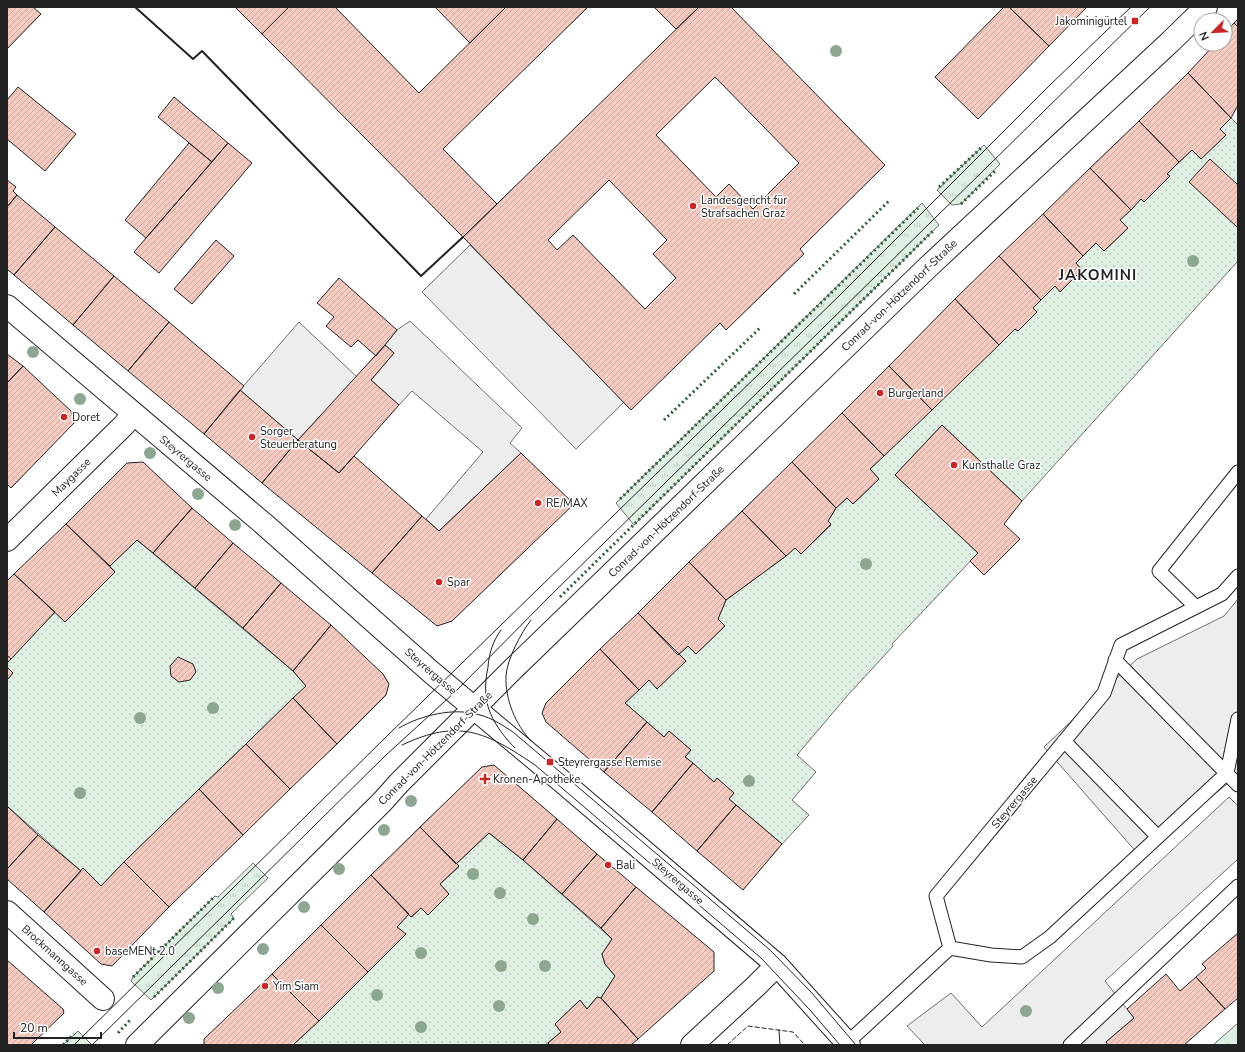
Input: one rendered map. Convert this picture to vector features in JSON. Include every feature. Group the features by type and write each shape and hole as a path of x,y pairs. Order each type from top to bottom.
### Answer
{"street":[{"name":"Conrad-von-Hötzendorf-Straße","path":"140,1044 474,708 934,262 1206,7"},
{"name":"Steyrergasse","path":"7,306 265,525 431,672 777,965 848,1044"},
{"name":"Maygasse","path":"7,540 124,425 133,414"},
{"name":"Brockmanngasse","path":"7,912 103,999"},
{"path":"692,1045 777,965"}],"lane":[{"path":"1196,607 1159,570 1238,472"},
{"name":"Steyrergasse","path":"848,1044 950,948 936,896 1104,693 1121,645 1222,594 1238,576"},
{"path":"1115,660 1238,785"},
{"path":"950,948 991,955 1022,957 1050,937 1227,773 1238,719"},
{"path":"1064,741 1158,837"},
{"path":"1070,1045 1238,886"}],"green space":[{"path":"1231,118 1238,125 1238,261 1022,501 942,425 895,475 978,553 892,644 893,646 848,695 797,755 816,772 792,800 809,815 782,844 729,799 734,793 717,779 714,782 685,757 691,750 669,731 664,737 625,703 649,680 686,661 678,655 688,646 696,654 725,626 718,619 726,600 795,548 801,554 831,525 828,521 836,508 847,498 853,504 879,479 870,469 1015,329 1018,331 1037,312 1033,308 1055,286 1060,291 1082,270 1076,263 1096,243 1104,251 1128,228 1120,220 1141,199 1144,202 1169,177 1167,174 1192,150 1201,159 1226,135 1220,129"},
{"path":"984,145 1000,164 961,204 952,205 937,190"},
{"path":"922,203 939,225 634,525 616,503"},
{"path":"137,540 293,671 306,686 101,886 83,868 81,871 7,806 7,680 13,673 7,667 7,663 55,612 65,622 115,572 110,566"},
{"path":"489,833 523,860 612,939 602,954 605,964 615,976 601,998 597,997 587,1009 580,1000 555,1024 561,1032 545,1045 293,1045 405,934 397,927 409,914 412,917 421,908 428,915 449,894 440,884 459,867 456,864"},
{"path":"253,863 268,878 231,914 234,918 151,1000 131,981 133,977 215,896 218,897"},
{"path":"1238,1023 1238,1045 1213,1045"},
{"path":"78,1031 92,1045 63,1045"}],"shaded area":[{"path":"470,245 624,402 576,449 422,292"},
{"path":"410,321 522,428 510,443 521,453 439,531 426,519 483,452 412,391 399,405 371,380 394,353 385,345 397,330"},
{"path":"299,322 357,377 298,440 240,390"},
{"path":"1238,599 1238,788 1232,780 1139,855 1044,747 1137,659 1224,616"},
{"path":"1229,797 1238,806 1238,859 1105,981 1134,1018 1106,1042 1108,1045 925,1045 907,1026 951,993 982,1027"}],"building":[{"path":"7,7 33,7 41,14 7,49"},
{"path":"235,7 289,7 262,34"},
{"path":"289,7 335,7 419,93 506,7 588,7 443,149 497,204 463,237 262,34"},
{"path":"435,7 506,7 470,43"},
{"path":"654,7 699,7 676,29"},
{"name":"Landesgericht für Strafsachen Graz","path":"699,7 731,7 885,165 800,249 804,254 726,330 720,323 631,410 463,237","holes":["715,77 799,163 753,209 729,184 716,197 656,135","609,180 667,240 653,254 676,278 645,309 573,235 557,250 548,240"]},
{"path":"1004,7 1009,7 1049,46 978,119 935,77"},
{"path":"1009,7 1087,7 1049,46"},
{"path":"1238,19 1238,27 1234,23"},
{"path":"1234,23 1238,27 1238,105 1231,118 1188,73 1208,52 1233,52"},
{"path":"1188,73 1231,118 1220,129 1226,135 1201,159 1192,150 1179,162 1139,121"},
{"path":"18,87 76,134 45,171 7,139 7,100"},
{"path":"174,97 228,143 212,162 158,117"},
{"path":"1139,121 1179,162 1167,174 1170,176 1144,202 1141,199 1131,210 1090,168"},
{"path":"189,143 212,162 146,238 125,220"},
{"path":"228,143 252,163 159,273 134,252"},
{"path":"1210,159 1238,185 1238,228 1189,182"},
{"path":"1090,168 1131,210 1120,220 1128,228 1104,251 1096,243 1083,256 1043,214"},
{"path":"7,180 16,187 13,191 17,195 7,207"},
{"path":"17,195 55,227 14,275 7,269 7,207"},
{"path":"1043,214 1083,256 1076,263 1082,270 1060,292 1055,286 1041,300 999,256"},
{"path":"55,227 114,276 73,325 14,275"},
{"path":"216,240 234,256 192,304 174,289"},
{"path":"999,256 1041,300 1033,308 1037,312 1018,331 1015,329 999,345 955,299"},
{"path":"114,276 169,322 128,371 73,325"},
{"path":"339,278 397,330 376,356 358,340 351,347 326,326 334,317 317,303"},
{"path":"955,299 999,345 932,410 889,366"},
{"path":"169,322 244,386 204,434 128,371"},
{"path":"385,345 394,353 371,380 399,405 339,473 298,440"},
{"path":"7,354 23,366 7,383"},
{"path":"23,366 71,411 74,423 11,488 7,484 7,383"},
{"path":"889,366 932,410 884,456 842,413"},
{"path":"240,390 298,440 262,483 204,434"},
{"path":"842,413 884,456 870,469 879,479 853,504 847,498 836,508 792,462"},
{"path":"942,425 1022,501 1004,524 1020,539 984,575 970,561 978,553 895,475"},
{"path":"298,440 339,473 354,456 422,516 372,573 262,483"},
{"path":"521,453 574,504 452,621 437,626 372,573 422,516 439,531"},
{"path":"143,462 192,508 153,553 137,540 110,566 66,524 127,463"},
{"path":"792,462 836,508 828,521 831,524 801,554 795,548 786,556 742,511"},
{"path":"192,508 233,543 195,588 153,553"},
{"path":"742,511 786,556 726,600 689,562"},
{"path":"66,524 115,572 65,622 14,574"},
{"path":"233,543 281,583 243,628 195,588"},
{"path":"689,562 726,600 718,619 725,626 696,654 688,646 678,655 638,613"},
{"path":"14,574 55,612 11,659 7,655 7,581"},
{"path":"281,583 331,625 293,671 243,628"},
{"path":"638,613 686,661 657,689 649,680 639,690 600,649"},
{"path":"331,625 383,674 389,684 386,695 337,744 293,698 306,686 293,671"},
{"path":"600,649 639,690 625,703 647,722 604,772 546,722 542,713 546,703"},
{"path":"7,655 11,659 7,663"},
{"path":"178,657 193,664 196,672 190,680 179,682 171,676 170,666"},
{"path":"7,667 13,673 7,680"},
{"path":"293,698 337,744 290,789 246,744"},
{"path":"647,722 664,737 669,731 691,750 685,757 693,763 652,812 604,772"},
{"path":"246,744 290,789 243,835 199,789"},
{"path":"693,763 714,782 717,778 734,793 729,799 736,805 697,851 652,812"},
{"path":"494,765 557,819 523,860 489,833 456,864 420,827 482,767"},
{"path":"199,789 243,835 169,907 124,862"},
{"path":"736,805 782,844 743,890 697,851"},
{"path":"7,806 38,835 7,869"},
{"path":"557,819 597,854 562,894 523,860"},
{"path":"420,827 459,866 440,884 449,894 428,915 421,908 411,917 371,875"},
{"path":"38,835 81,871 44,912 7,879 7,869"},
{"path":"597,854 636,887 601,928 562,894"},
{"path":"124,862 169,907 112,966 101,964 44,912 83,868 101,886"},
{"path":"371,875 409,914 397,927 406,934 368,972 321,925"},
{"path":"636,887 714,952 714,971 638,1039 601,998 615,976 605,964 602,954 612,939 601,928"},
{"path":"321,925 368,972 319,1021 272,974"},
{"path":"1238,933 1238,998 1225,1009 1196,977 1206,968 1202,964"},
{"path":"7,960 63,1009 64,1013 31,1045 7,1045"},
{"path":"272,974 319,1021 293,1045 204,1045 204,1039"},
{"path":"1166,974 1180,991 1196,977 1225,1009 1184,1045 1108,1045 1106,1042 1134,1018 1127,1009"},
{"path":"597,997 601,998 638,1039 631,1045 550,1045 548,1043 561,1032 555,1024 580,1000 587,1009"}],"tram line":[{"path":"74,1045 386,737 840,295 1050,85 1131,7"},
{"path":"92,1045 385,756 455,692 551,595 1150,7"},
{"path":"531,620 515,646 506,676 507,694 512,712 531,741"},
{"path":"501,630 492,647 489,657 486,695 492,717 505,737 515,748"},
{"path":"399,728 417,719 428,716 449,712 460,712 484,716 513,732 770,950 811,992 856,1045"},
{"path":"402,745 440,732 472,732 502,744 535,765 761,958 810,1010 840,1045"},
{"path":"779,1030 780,1045"}],"hedge":[{"path":"939,187 981,148"},
{"path":"961,204 996,170"},
{"path":"794,294 890,200"},
{"path":"620,499 918,208"},
{"path":"560,597 934,230"},
{"path":"664,420 761,327"},
{"path":"133,977 215,896"},
{"path":"154,997 234,918"},
{"path":"118,1033 131,1019"},
{"path":"63,1045 74,1034"}],"fence":[{"path":"727,1045 748,1026 793,1032 805,1045"}],"wall":[{"path":"135,7 193,59 202,51 421,276 463,237"}],"place":[{"name":"Jakominigürtel","path":"1135,21"},
{"name":"Landesgericht für Strafsachen Graz","path":"693,206"},
{"name":"Burgerland","path":"880,393"},
{"name":"Doret","path":"64,417"},
{"name":"Sorger Steuerberatung","path":"252,437"},
{"name":"Kunsthalle Graz","path":"954,465"},
{"name":"RE/MAX","path":"538,503"},
{"name":"Spar","path":"439,582"},
{"name":"Steyrergasse Remise","path":"550,762"},
{"name":"Kronen-Apotheke","path":"485,779"},
{"name":"Bali","path":"608,865"},
{"name":"baseMENt 2.0","path":"97,951"},
{"name":"Yim Siam","path":"265,986"}],"district":[{"name":"JAKOMINI","path":"1098,275"}]}
